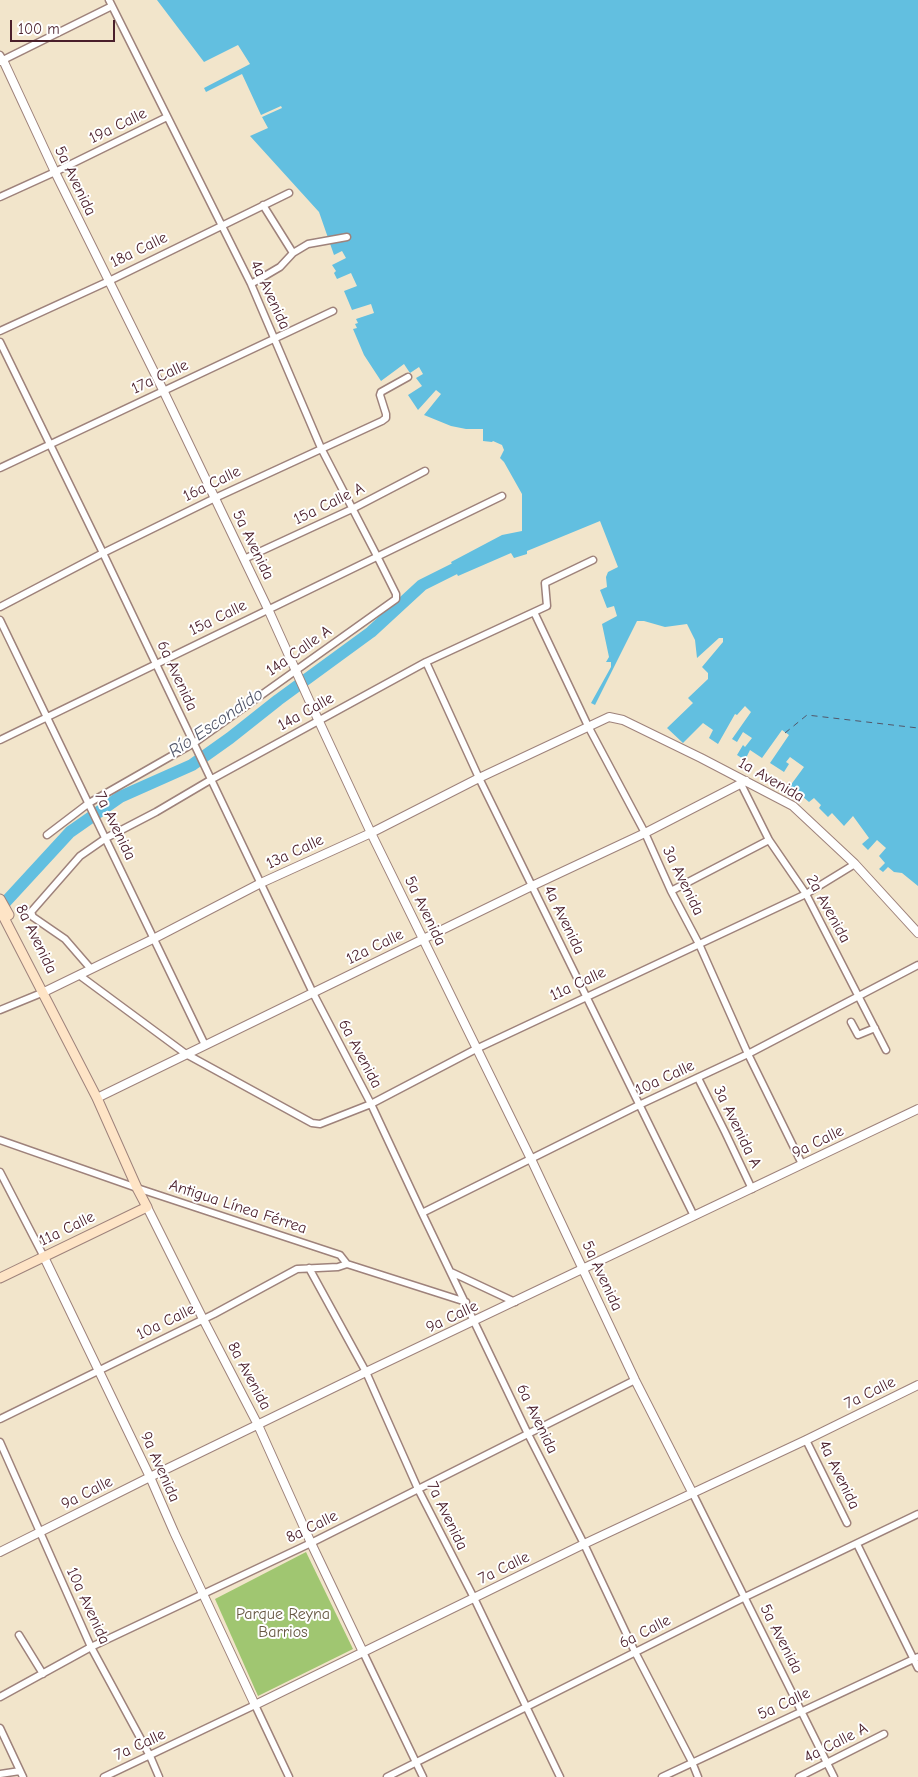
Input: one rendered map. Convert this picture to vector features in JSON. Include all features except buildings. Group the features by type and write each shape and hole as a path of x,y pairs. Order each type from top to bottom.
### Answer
{"main road":[{"name":"8a Avenida","path":"0,899 35,980 44,992 97,1098 147,1207"},
{"name":"8a Avenida","path":"0,910 10,922"},
{"name":"11a Calle","path":"0,1278 147,1207"}],"street":[{"path":"1,59 111,3"},
{"name":"4a Avenida","path":"111,3 251,284 321,448 396,594 396,599 392,604"},
{"name":"5a Avenida","path":"1,59 163,390 268,609 371,832 584,1269 635,1380 834,1777"},
{"name":"19a Calle","path":"0,197 167,117"},
{"name":"18a Calle","path":"0,331 109,281 222,224 289,193"},
{"path":"263,205 293,253"},
{"path":"251,284 280,267 300,247 313,242 348,236"},
{"name":"17a Calle","path":"0,468 333,312"},
{"name":"6a Avenida","path":"0,342 103,552 313,993 371,1104 528,1434 698,1777"},
{"name":"16a Calle","path":"0,607 103,552 214,498 382,421 386,418 386,414 381,392 408,377"},
{"name":"15a Calle A","path":"244,560 352,509 425,471"},
{"name":"15a Calle","path":"0,740 502,496"},
{"name":"14a Calle","path":"91,970 65,939 31,915 31,910 72,863 106,838 156,812 210,776 319,721 426,662 547,606 545,583 593,560"},
{"name":"14a Calle A","path":"47,836 90,805 194,744 392,604"},
{"name":"3a Avenida","path":"534,612 588,726 645,833 671,891 699,944 748,1054 802,1164"},
{"name":"7a Avenida","path":"0,620 205,1045"},
{"name":"4a Avenida","path":"426,662 479,778 694,1216"},
{"name":"1a Avenida","path":"602,719 609,717 623,720 701,758 743,783 793,806 855,864 918,933"},
{"name":"13a Calle","path":"0,1010 91,970 262,883 602,719"},
{"name":"12a Calle","path":"97,1098 424,938 645,833 743,783"},
{"name":"2a Avenida","path":"743,783 769,840 806,894 886,1050"},
{"path":"671,891 769,840"},
{"name":"11a Calle","path":"186,1054 312,1123 325,1122 371,1104 476,1049 806,894 855,864"},
{"name":"10a Calle","path":"422,1213 639,1105 748,1054 918,965"},
{"path":"79,975 186,1054"},
{"path":"851,1022 858,1035 875,1028"},
{"name":"3a Avenida A","path":"698,1078 752,1188"},
{"name":"9a Calle","path":"0,1552 366,1372 918,1109"},
{"name":"Antigua Línea Férrea","path":"0,1140 340,1256 347,1264 466,1302"},
{"name":"9a Avenida","path":"0,1172 100,1371 289,1777"},
{"name":"8a Avenida","path":"147,1207 258,1425 311,1543 423,1777"},
{"name":"10a Calle","path":"0,1419 100,1371 298,1269 338,1267 347,1264"},
{"name":"7a Avenida","path":"309,1268 366,1372 418,1489 474,1598 560,1777"},
{"path":"451,1272 515,1302"},
{"name":"8a Calle","path":"0,1697 91,1647 311,1543 635,1380"},
{"name":"7a Calle","path":"104,1777 584,1544 806,1440 918,1385"},
{"name":"4a Avenida","path":"806,1440 847,1523"},
{"name":"10a Avenida","path":"0,1442 91,1647 150,1756 159,1777"},
{"name":"6a Calle","path":"387,1777 744,1597 918,1514"},
{"path":"857,1544 916,1658 918,1668"},
{"path":"20,1635 43,1674"},
{"name":"5a Calle","path":"662,1777 916,1658"},
{"path":"0,1728 22,1774 0,1774"},
{"name":"4a Calle A","path":"799,1777 884,1734"}],"green space":[{"name":"Parque Reyna Barrios","path":"306,1552 353,1649 258,1696 215,1599"}],"water":[{"path":"157,0 918,0 918,886 902,873 894,872 888,867 883,872 879,869 885,863 879,856 886,848 877,840 868,850 862,844 869,838 853,816 844,826 832,813 828,817 819,808 821,805 814,798 809,802 790,786 804,767 790,757 786,762 789,764 784,772 770,763 789,735 782,730 762,758 750,750 745,760 737,755 743,745 745,747 752,738 743,732 737,742 732,739 751,712 745,706 737,715 735,714 718,744 709,738 713,730 703,723 683,743 667,728 693,703 688,698 708,679 708,673 702,667 723,642 723,638 719,638 697,658 695,640 687,624 665,627 637,621 595,705 591,703 611,667 611,662 606,662 609,657 602,624 617,616 614,606 607,608 600,590 607,587 606,577 608,572 618,567 600,521 527,551 527,554 514,558 511,553 458,576 451,562 502,535 522,531 522,494 500,458 504,450 502,445 493,441 483,441 483,429 466,429 451,426 424,415 441,394 436,390 418,410 408,395 422,386 416,378 423,374 419,367 410,373 404,364 381,381 364,355 353,329 357,328 355,324 358,323 356,319 374,313 371,304 352,310 344,291 357,286 351,273 337,279 334,273 336,271 332,265 346,258 342,251 334,255 319,212 250,136 268,128 262,117 282,108 281,106 261,115 242,74 206,92 204,88 250,64 238,45 204,62"}],"waterway":[{"name":"Río Escondido","path":"0,908 70,832 120,797 192,765 371,632 422,585 454,569"}],"ferry route":[{"path":"785,733 807,715 918,728"}]}
